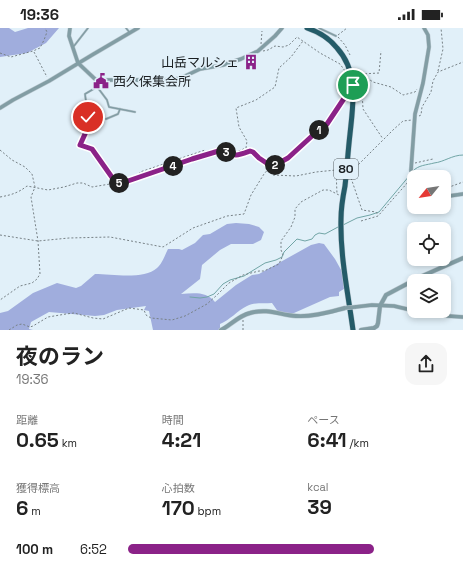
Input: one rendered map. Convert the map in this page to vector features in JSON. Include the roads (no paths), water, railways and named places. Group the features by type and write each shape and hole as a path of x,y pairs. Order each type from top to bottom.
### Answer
{"main road":[{"name":"80","path":"307,28 320,33 333,43 353,71 352,117 341,218 341,244 353,330"}],"street":[{"path":"70,28 69,36 78,63 96,80 171,80 181,78 200,69 223,65 241,59 259,50 282,28"},
{"path":"0,108 49,81 138,28"},
{"path":"410,170 415,118 429,47 428,35 424,28"},
{"path":"451,196 463,194"},
{"path":"361,330 374,328 376,326 378,323 380,306 386,295 420,277 463,258"},
{"path":"221,330 243,315 252,312 272,311 295,316 303,316 318,315 345,308 372,305 394,306 432,315 463,317"}],"lane":[{"path":"73,48 88,28"},
{"path":"126,28 130,33"},
{"path":"319,28 336,36"},
{"path":"96,80 97,86 107,100 109,107 135,112"},
{"path":"85,134 88,117 85,94 97,86"},
{"path":"106,118 118,114 120,109"}],"waterway":[{"path":"414,170 420,166 463,155"},
{"path":"343,225 357,218 379,212 407,179"},
{"path":"190,297 200,298 214,294 223,284 230,280 244,276 265,263 282,257 284,252 297,239 305,241 312,239 319,233 325,234 338,227"}],"place":[{"name":"山岳マルシェ","path":"251,62"},
{"name":"西久保集会所","path":"101,81"}]}
